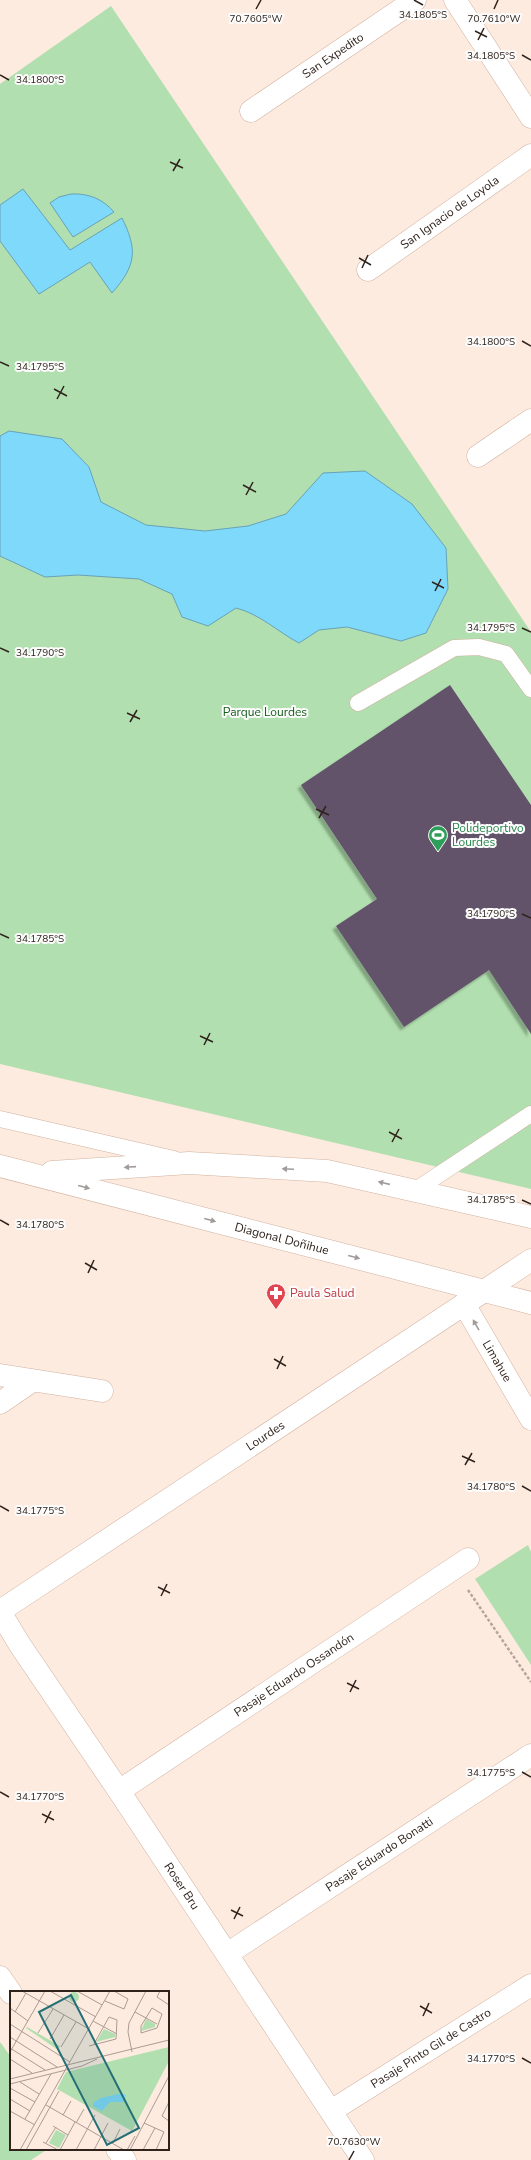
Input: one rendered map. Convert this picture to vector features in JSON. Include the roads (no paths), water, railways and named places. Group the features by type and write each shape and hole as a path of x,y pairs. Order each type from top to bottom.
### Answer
{"street":[{"name":"San Expedito","path":"251,111 415,0"},
{"path":"455,0 531,118"},
{"name":"San Ignacio de Loyola","path":"368,270 531,154"},
{"path":"478,456 531,420"},
{"name":"Diagonal Doñihue","path":"33,1174 190,1163 327,1171 531,1217"},
{"name":"Diagonal Doñihue","path":"0,1166 531,1303"},
{"name":"Lourdes","path":"0,1612 531,1260"},
{"name":"Limahue","path":"464,1304 531,1419"},
{"path":"0,1375 102,1391"},
{"path":"0,1403 32,1381"},
{"name":"Pasaje Eduardo Ossandón","path":"119,1791 461,1564"},
{"name":"Roser Bru","path":"0,1612 20,1646 119,1791 363,2160"},
{"name":"Pasaje Eduardo Bonatti","path":"227,1954 531,1755"},
{"path":"0,1976 10,1991"},
{"name":"Pasaje Pinto Gil de Castro","path":"331,2111 531,1985"},
{"path":"118,2150 125,2160"}],"lane":[{"path":"358,703 454,648 479,647 506,654 531,689"},
{"path":"414,1191 531,1114"},
{"name":"Diagonal Doñihue","path":"0,1119 190,1163"}],"water":[{"path":"23,189 70,250 122,218 131,239 132,257 126,274 112,293 90,262 39,294 0,241 0,205"},
{"path":"71,194 89,196 100,200 114,212 73,237 50,203 59,197"},
{"path":"9,431 62,439 89,467 101,502 146,525 205,531 248,526 286,514 323,473 365,471 412,504 446,548 448,589 426,633 401,641 347,627 319,630 299,643 253,614 236,608 208,626 182,617 172,594 139,579 78,575 45,577 0,556 0,436"}],"place":[{"name":"Polideportivo Lourdes","path":"438,852"},
{"name":"Paula Salud","path":"276,1310"}],"park label":[{"name":"Parque Lourdes","path":"265,712"}]}
